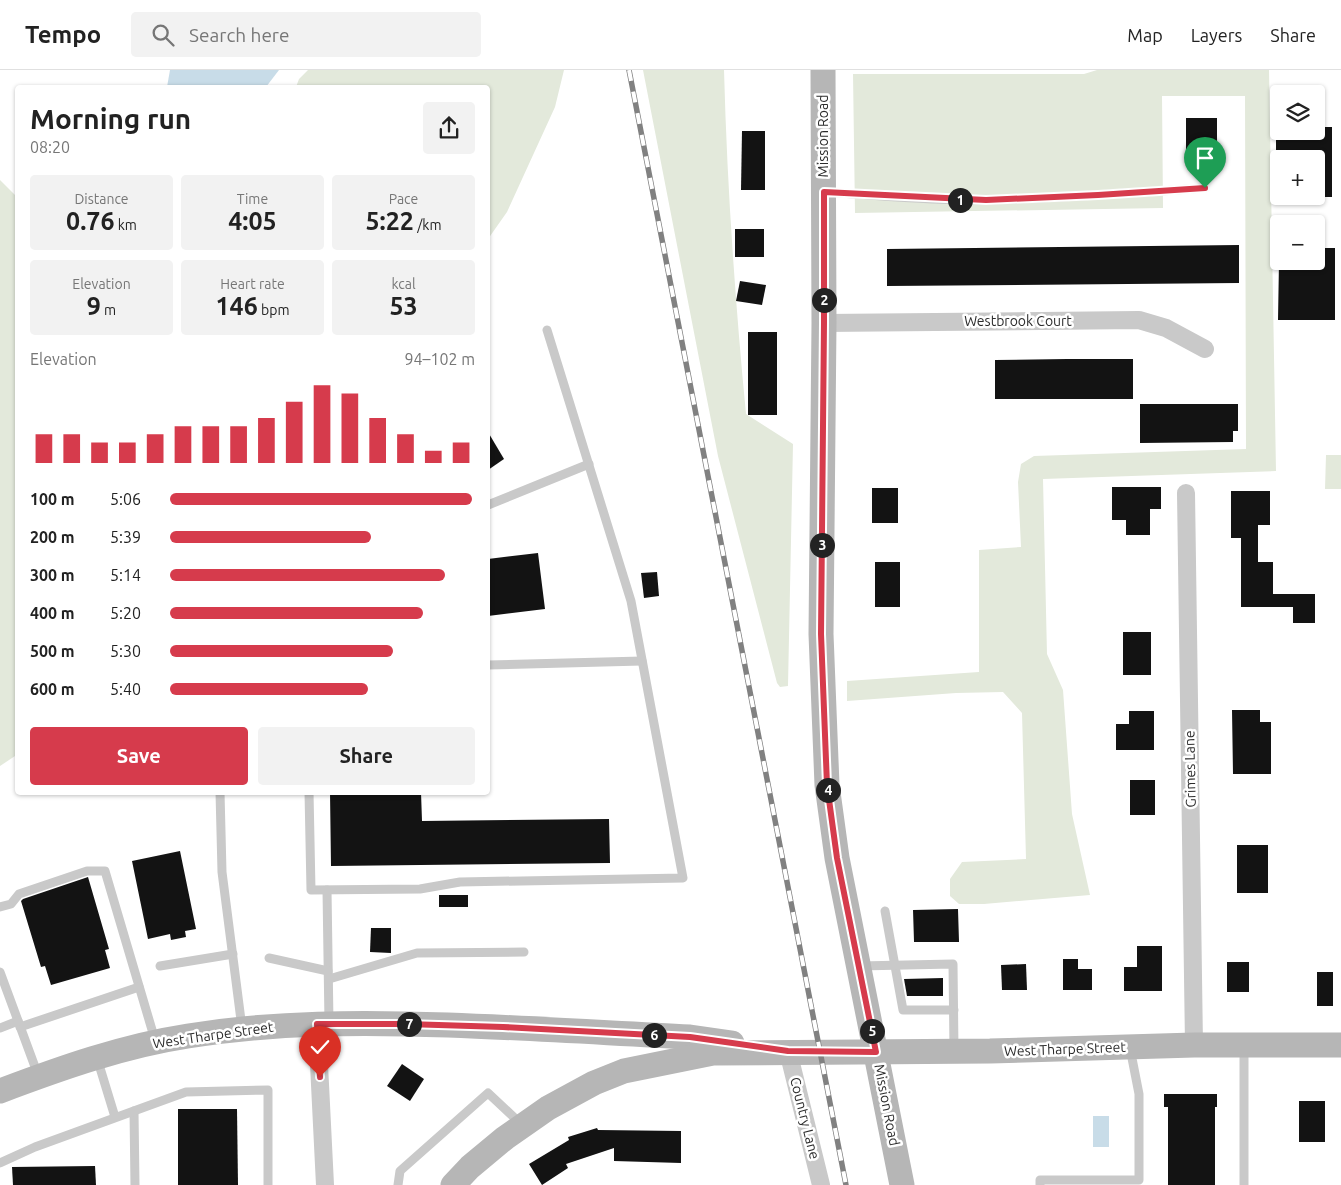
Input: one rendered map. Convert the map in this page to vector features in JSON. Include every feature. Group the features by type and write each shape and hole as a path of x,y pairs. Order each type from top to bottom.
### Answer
{"main road":[{"name":"Mission Road","path":"823,70 824,323 821,634 827,785 837,858 902,1185"},
{"name":"West Tharpe Street","path":"0,1091 38,1076 97,1057 187,1036 242,1028 323,1023 454,1025 588,1032 607,1043 617,1056 624,1071"},
{"path":"588,1032 690,1037 788,1051"},
{"name":"West Tharpe Street","path":"788,1051 876,1052 1194,1045 1341,1045"},
{"path":"454,1185 470,1167 505,1138 548,1108 586,1087 624,1071 713,1053 788,1051"}],"street":[{"name":"Westbrook Court","path":"824,323 1139,320 1166,328 1205,349"},
{"name":"Grimes Lane","path":"1186,493 1194,1045"},
{"path":"323,1023 325,1185"},
{"name":"Country Lane","path":"788,1051 821,1185"}],"lane":[{"path":"824,192 986,200 1205,188"},
{"path":"309,795 311,890 420,889 460,882 683,878 631,601 547,330"},
{"path":"490,504 589,464"},
{"path":"490,665 642,661"},
{"path":"220,795 222,872 242,1028"},
{"path":"0,907 10,904 19,894 87,871 105,871 156,1043"},
{"path":"323,1023 329,975 327,890"},
{"path":"885,911 904,1010 954,1010"},
{"path":"269,958 329,975 417,953 524,952"},
{"path":"160,966 233,954"},
{"path":"859,966 953,964 954,1051"},
{"path":"0,972 38,1076"},
{"path":"0,1028 19,1024 139,987"},
{"path":"1244,1045 1244,1185"},
{"path":"1040,1185 1040,1180 1139,1180 1139,1094 1130,1047"},
{"path":"97,1057 115,1118"},
{"path":"0,1163 35,1146 186,1092 268,1090 268,1185"},
{"path":"398,1185 400,1172 488,1093 522,1126"},
{"path":"134,1111 135,1185"}],"shaded area":[{"path":"308,70 564,70 555,107 507,212 490,236 490,85 297,85 299,79"},
{"path":"643,70 724,70 732,242 746,414 793,444 788,686 780,687 777,683 718,456"},
{"path":"1097,70 1269,70 1272,215 1270,215 1270,270 1272,270 1276,471 1043,479 1047,654 1063,690 1072,814 1090,895 984,904 959,904 950,896 950,879 962,862 1026,859 1022,713 1003,692 956,693 847,701 847,681 979,672 979,550 1021,547 1018,482 1021,464 1034,456 1246,449 1245,96 1162,96 1163,208 855,213 853,74 1084,74"},
{"path":"0,180 15,195 15,756 0,766"},
{"path":"1326,455 1341,455 1341,489 1325,489"}],"water":[{"path":"170,70 279,70 268,85 167,85"},
{"path":"1093,1116 1109,1116 1109,1147 1093,1147"}],"building":[{"path":"1186,118 1217,118 1217,172 1199,172 1199,159 1186,159"},
{"path":"1325,127 1332,127 1332,197 1325,197 1325,150 1276,150 1276,140 1325,140"},
{"path":"742,131 765,131 765,190 741,190"},
{"path":"735,229 764,229 764,257 735,257"},
{"path":"1239,245 1239,283 887,286 887,249"},
{"path":"1325,248 1335,248 1335,320 1278,320 1279,270 1325,270"},
{"path":"740,281 766,285 762,305 736,301"},
{"path":"748,332 777,332 777,415 748,415"},
{"path":"1133,359 1133,399 995,399 995,360"},
{"path":"1140,404 1238,404 1238,431 1233,431 1233,442 1140,443"},
{"path":"490,435 504,459 490,469"},
{"path":"1112,487 1161,487 1161,509 1150,509 1150,535 1126,535 1126,520 1112,520"},
{"path":"872,488 898,488 898,523 872,523"},
{"path":"1231,491 1270,491 1270,525 1258,525 1258,562 1273,562 1273,594 1315,594 1315,623 1293,623 1293,607 1241,607 1241,538 1231,538"},
{"path":"538,553 545,609 490,616 490,559"},
{"path":"875,562 900,562 900,607 875,607"},
{"path":"657,572 659,596 644,598 641,573"},
{"path":"1123,632 1151,632 1151,675 1123,675"},
{"path":"1232,710 1260,710 1260,722 1271,722 1271,774 1233,774"},
{"path":"1129,711 1154,711 1154,750 1116,750 1116,724 1129,724"},
{"path":"1130,780 1155,780 1155,815 1130,815"},
{"path":"330,795 421,795 422,821 609,819 610,863 331,866"},
{"path":"1237,845 1268,845 1268,893 1237,893"},
{"path":"180,851 196,929 185,931 186,937 171,940 170,934 148,939 132,861"},
{"path":"88,877 109,949 105,950 110,968 51,985 45,966 41,967 21,901"},
{"path":"439,895 468,895 468,907 439,907"},
{"path":"958,909 959,942 914,942 913,910"},
{"path":"371,928 391,928 391,953 370,952"},
{"path":"1137,946 1162,946 1162,991 1124,991 1124,967 1137,967"},
{"path":"1063,959 1078,959 1078,969 1092,969 1092,990 1063,990"},
{"path":"1227,962 1249,962 1249,992 1227,992"},
{"path":"1026,964 1027,990 1002,990 1001,965"},
{"path":"1317,972 1333,972 1333,1006 1317,1006"},
{"path":"943,978 943,996 907,996 904,979"},
{"path":"402,1064 424,1079 410,1101 387,1086"},
{"path":"1164,1094 1217,1094 1217,1107 1215,1107 1215,1185 1168,1185 1168,1107 1164,1107"},
{"path":"1299,1101 1325,1101 1325,1142 1299,1142"},
{"path":"178,1109 237,1109 238,1185 178,1185"},
{"path":"597,1128 598,1130 681,1131 681,1163 614,1161 614,1148 566,1164 568,1168 542,1185 529,1164 569,1140 568,1137"},
{"path":"95,1166 96,1185 13,1185 12,1167"}],"railway":[{"path":"629,70 846,1185"}],"route":[{"path":"320,1077 317,1024 503,1027 690,1037 788,1051 876,1052 837,858 827,785 821,634 824,192 986,200 1205,188"}]}
